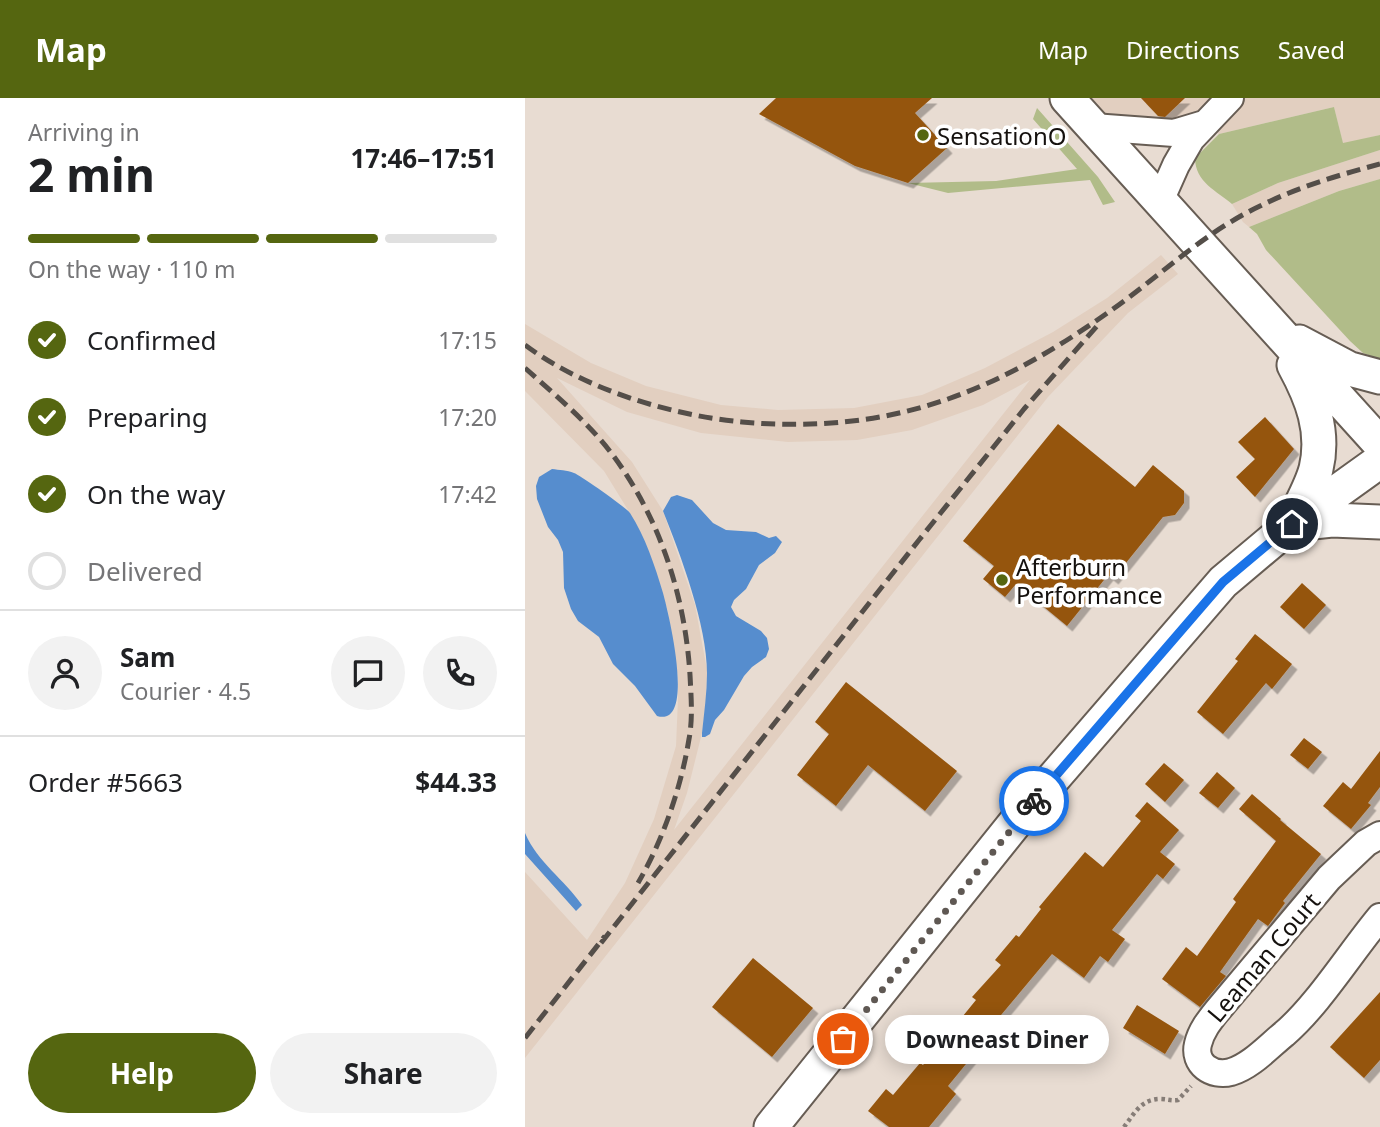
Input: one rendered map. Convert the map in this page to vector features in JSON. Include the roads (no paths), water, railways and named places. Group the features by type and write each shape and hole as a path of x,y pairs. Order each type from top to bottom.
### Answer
{"main road":[{"path":"1067,98 1380,444"},
{"path":"1275,328 1350,369 1380,377"},
{"path":"1275,328 1309,392 1318,423 1315,470 1292,524"},
{"path":"774,1126 1019,818 1223,582 1292,524 1380,461"},
{"path":"1292,524 1332,520 1380,522"}],"street":[{"path":"1160,201 1181,157 1204,124 1230,98"},
{"path":"1093,127 1174,133 1204,124"},
{"name":"Leaman Court","path":"1380,835 1366,843 1329,878 1217,1011 1203,1031 1197,1046 1199,1061 1206,1069 1218,1073 1231,1072 1246,1065 1287,1032 1380,917"}],"water":[{"path":"552,469 574,473 585,479 630,513 640,531 663,593 674,643 678,687 676,704 669,715 657,716 635,686 613,664 599,637 578,621 571,609 564,588 563,552 548,527 537,499 536,486 539,477"},
{"path":"677,495 692,500 713,523 726,530 756,532 769,538 776,536 782,542 775,553 759,565 746,589 734,600 731,607 736,616 761,631 767,638 769,649 766,657 744,676 715,720 710,734 705,737 702,737 702,733 707,673 703,634 685,569 663,511 671,497"},
{"path":"525,833 544,862 582,905 576,911 525,854"}],"railway":[{"path":"525,345 548,361 600,387 686,413 742,422 796,424 846,422 893,414 982,386 1026,364 1113,309 1184,254 1240,216 1289,193 1380,164"},
{"path":"601,943 1024,409 1097,326"},
{"path":"525,368 571,409 612,454 644,504 676,587 690,675 689,739 670,813 638,883"},
{"path":"525,1038 605,936"}],"place":[{"name":"SensationO","path":"923,135"},
{"name":"Afterburn Performance","path":"1002,580"},
{"name":"Downeast Diner","path":"843,1039"}]}
